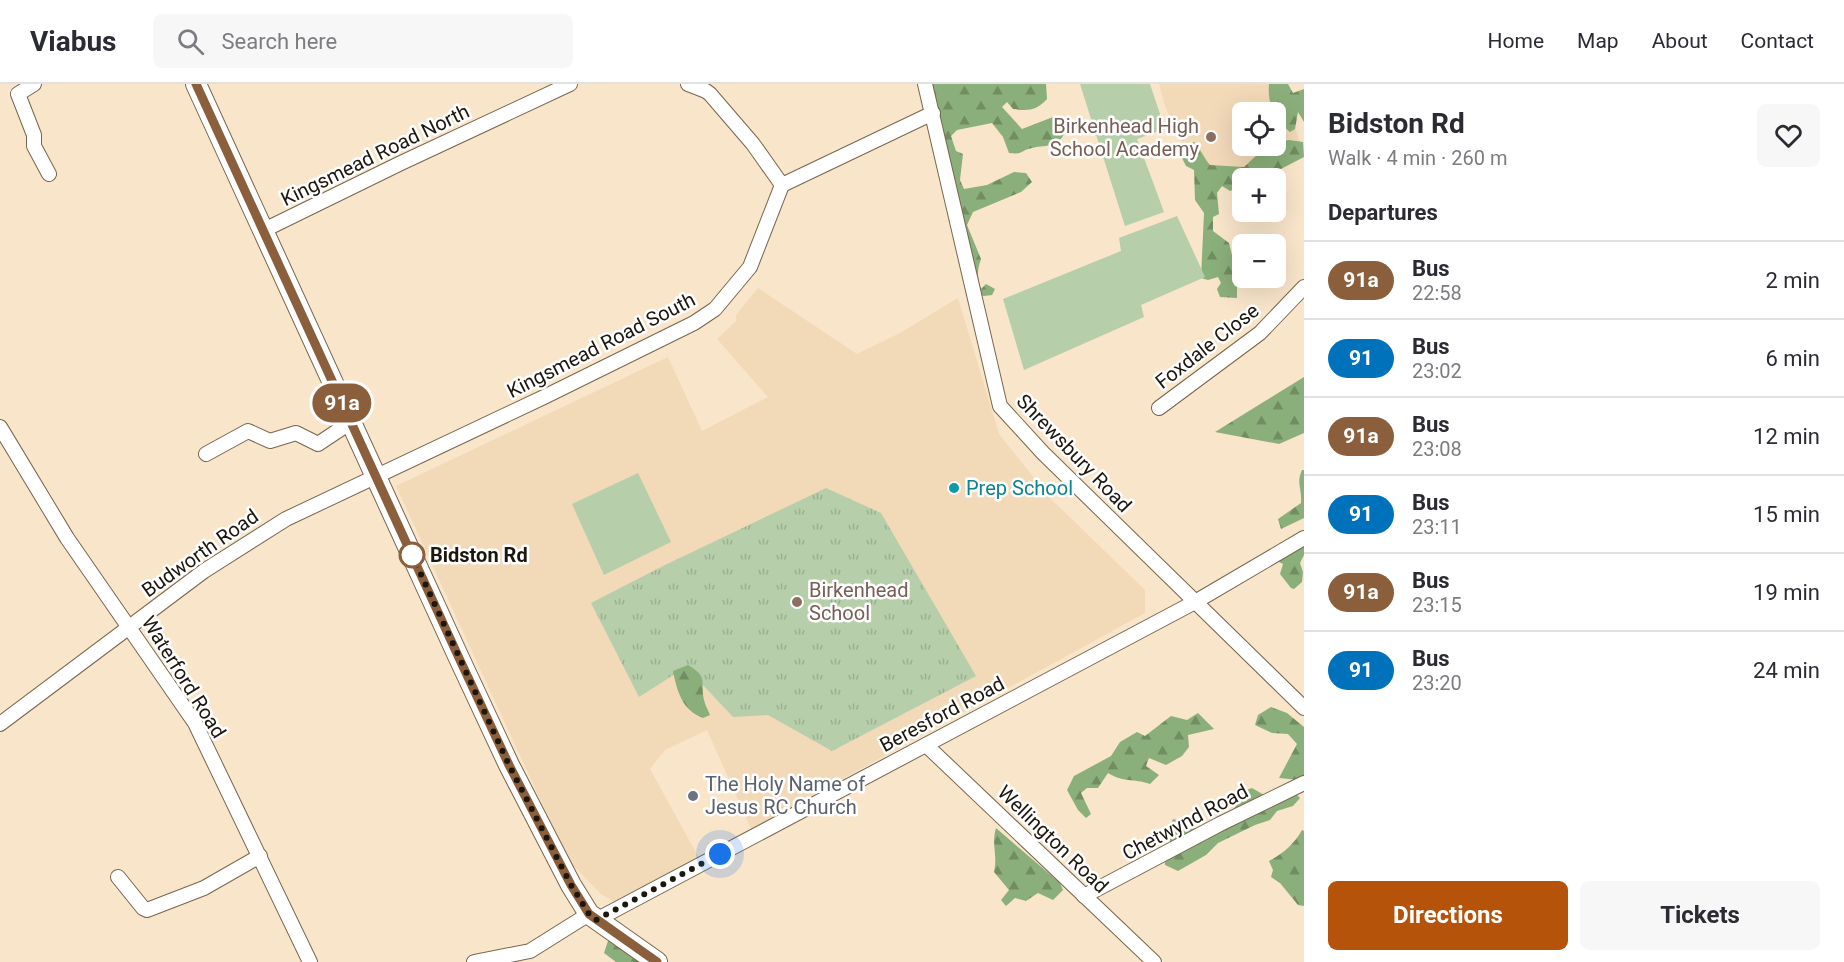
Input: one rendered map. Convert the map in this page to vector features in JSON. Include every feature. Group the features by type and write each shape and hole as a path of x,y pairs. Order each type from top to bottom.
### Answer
{"main road":[{"path":"196,84 509,765 571,885 592,917 657,962"}],"street":[{"path":"34,84 18,94 34,135 34,146 49,174"},
{"name":"Kingsmead Road North","path":"262,231 570,84"},
{"path":"688,84 706,91 711,89 782,185 933,113"},
{"name":"Shrewsbury Road","path":"925,84 1000,406 1043,453 1304,708"},
{"name":"Kingsmead Road South","path":"376,476 544,397 694,323 715,309 750,267 782,185"},
{"name":"Foxdale Close","path":"1159,408 1260,333 1304,288"},
{"path":"206,454 248,431 270,441 296,433 318,444 351,422"},
{"name":"Waterford Road","path":"0,427 67,538 195,723 310,962"},
{"name":"Budworth Road","path":"0,724 204,571 286,519 376,476"},
{"name":"Beresford Road","path":"474,962 530,951 1195,602 1304,538"},
{"name":"Wellington Road","path":"926,745 1154,962"},
{"name":"Chetwynd Road","path":"1084,896 1220,824 1304,783"},
{"path":"118,877 147,910 204,888 260,856"}],"shaded area":[{"name":"Birkenhead High School Academy","path":"1159,84 1286,84 1295,128 1303,151 1265,168 1232,168 1232,183 1207,194 1166,109"},
{"name":"Birkenhead School","path":"758,288 857,354 900,333 958,298 999,434 1051,499 1145,590 1145,613 751,829 707,730 665,750 650,769 699,858 619,901 613,901 601,894 568,860 396,486 668,357 702,431 768,397 717,339 736,321 736,315"}],"green space":[{"path":"927,84 1046,84 1047,99 1035,108 1013,109 1007,102 1002,107 1022,129 1053,117 1064,120 1066,131 1059,141 1020,153 1009,153 1003,137 992,123 957,130 951,136 956,151 963,154 960,180 964,189 987,185 1014,172 1026,173 1032,182 1021,192 973,212 967,225 981,259 978,274 981,289 986,284 995,289 992,295 984,296 970,292"},
{"path":"1080,84 1150,84 1165,129 1137,139 1164,212 1125,226"},
{"path":"1269,84 1288,84 1293,93 1304,89 1304,122 1298,112 1295,129 1290,132 1286,128 1286,102 1270,102"},
{"path":"1286,140 1303,142 1304,157 1283,168 1232,168 1232,190 1222,186 1217,193 1219,214 1213,217 1213,231 1229,243 1232,255 1232,288 1237,288 1237,298 1220,297 1217,289 1221,283 1218,277 1208,280 1201,278 1204,213 1195,200 1194,170 1186,166 1181,156 1187,145 1194,142 1210,165 1244,167 1256,156 1286,156"},
{"path":"1177,216 1205,277 1141,305 1144,317 1024,370 1003,299 1121,251 1119,238"},
{"path":"1304,377 1304,433 1279,444 1215,432"},
{"path":"1302,470 1304,470 1304,518 1281,529 1278,519 1301,503 1299,482"},
{"path":"638,473 671,542 604,575 572,504"},
{"path":"826,488 881,513 976,676 832,751 768,715 733,717 686,667 639,697 591,603"},
{"path":"1304,541 1304,555 1300,563 1303,572 1302,582 1294,589 1280,574 1283,564 1275,560"},
{"path":"688,665 699,673 702,680 704,700 710,715 703,718 685,705 676,686 673,671"},
{"path":"1271,707 1287,713 1304,727 1304,790 1299,780 1279,778 1297,744 1288,734 1272,733 1255,725 1258,715"},
{"path":"1198,713 1214,729 1188,735 1189,747 1182,756 1166,765 1149,758 1146,766 1159,775 1150,784 1119,778 1108,773 1098,788 1087,788 1081,793 1091,814 1086,818 1078,810 1067,790 1074,776 1111,756 1120,742 1137,732 1145,736 1171,716 1187,720"},
{"path":"1288,785 1300,798 1293,806 1277,811 1270,820 1218,843 1206,855 1178,871 1165,865 1164,851 1170,845 1169,829 1173,819 1201,831 1231,813 1238,793 1252,788 1264,795"},
{"path":"996,828 1060,883 1063,890 1053,900 1038,893 1026,901 1015,898 1006,906 1001,900 1009,890 994,872"},
{"path":"1302,830 1304,831 1304,906 1298,905 1280,883 1271,877 1273,870 1269,861 1288,848"},
{"path":"610,935 652,962 616,962 604,953"}],"bus line":[{"name":"91a","path":"196,84 509,765 571,885 589,914 657,962"}],"place":[{"name":"Birkenhead High School Academy","path":"1211,137"},
{"name":"Prep School","path":"954,488"},
{"name":"Bidston Rd","path":"412,555"},
{"name":"Birkenhead School","path":"797,602"},
{"name":"The Holy Name of Jesus RC Church","path":"693,796"}],"route":[{"path":"412,555 509,765 571,885 589,914 596,920 720,854"}]}
